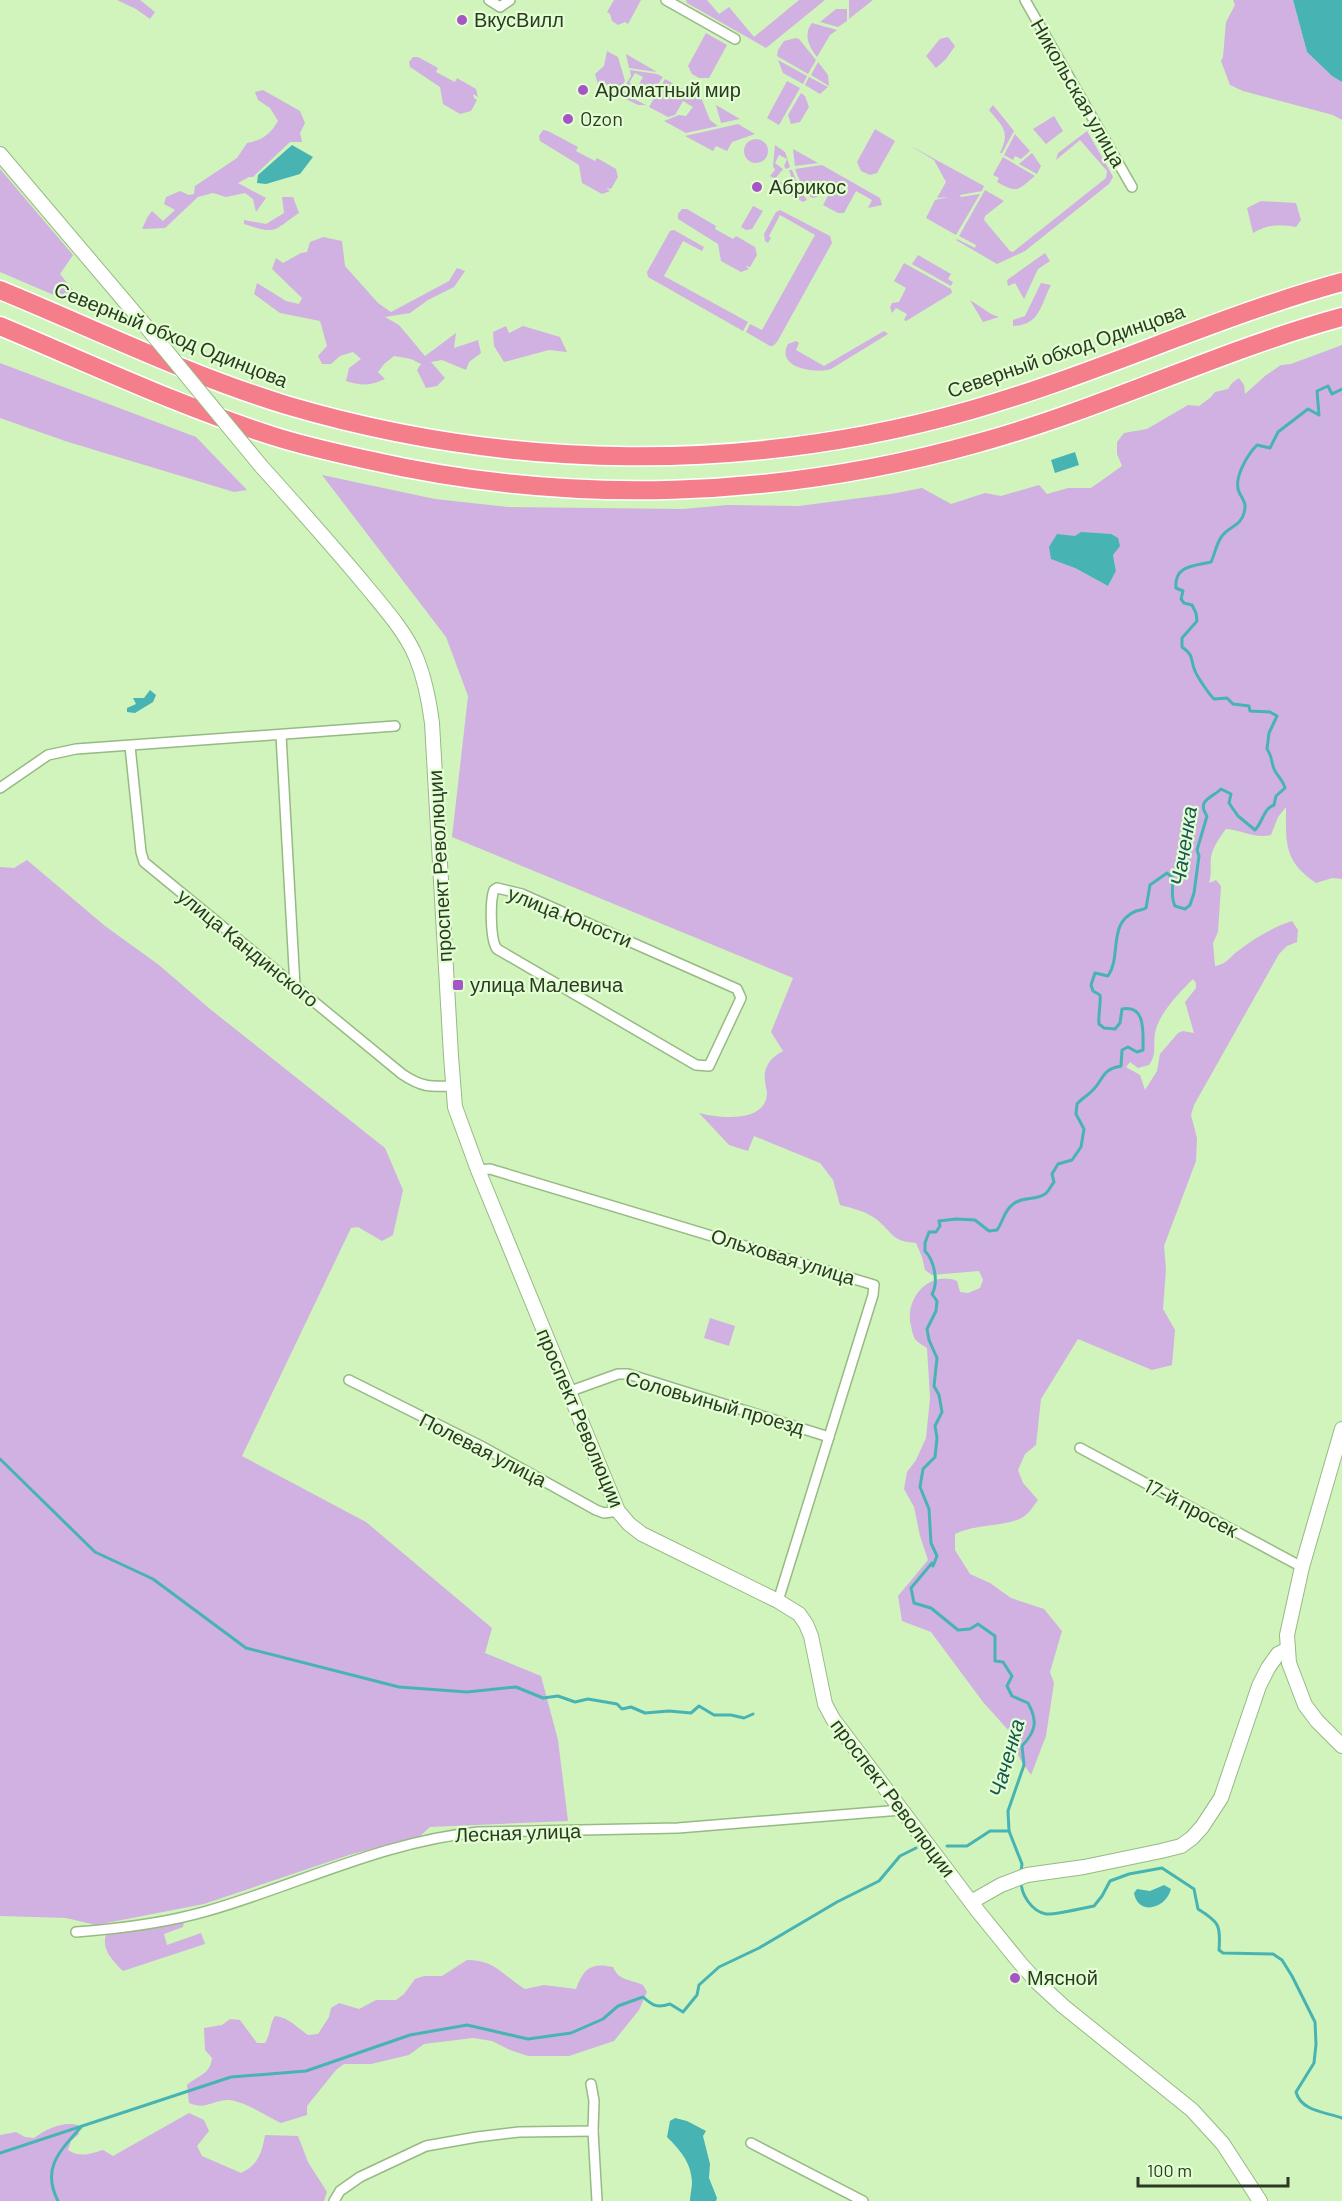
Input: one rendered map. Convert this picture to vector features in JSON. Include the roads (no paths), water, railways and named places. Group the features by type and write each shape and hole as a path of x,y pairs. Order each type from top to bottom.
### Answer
{"highway":[{"name":"Северный обход Одинцова","path":"0,290 162,359 285,405 397,432 497,449 601,456 723,455 820,444 939,419 1021,395 1221,320 1342,282"},
{"path":"0,326 149,390 275,437 391,465 493,482 600,490 725,488 826,477 948,451 1031,427 1232,352 1342,317"}],"street":[{"path":"489,0 500,7 510,0"},
{"path":"666,0 735,39"},
{"name":"Никольская улица","path":"1025,0 1132,187"},
{"name":"проспект Революции","path":"0,154 261,466 325,536 385,609 415,655 428,692 456,1107 478,1170 618,1511 642,1534 778,1601 798,1614 806,1624 811,1636 825,1704 833,1719 971,1902 1037,1982 1192,2109 1223,2144 1260,2201"},
{"path":"0,788 48,755 76,749 395,726"},
{"path":"280,735 295,986"},
{"name":"улица Кандинского","path":"130,746 144,862 415,1082 429,1087 453,1086"},
{"name":"улица Юности","path":"497,888 522,894 730,985 740,993 741,998 709,1066 696,1065 656,1041 497,949 493,940 492,897 494,890 497,888"},
{"name":"Ольховая улица","path":"478,1170 489,1168 874,1285 873,1295 778,1601"},
{"name":"Соловьиный проезд","path":"568,1392 618,1374 628,1374 829,1437"},
{"name":"Полевая улица","path":"349,1380 481,1446 596,1510 604,1513 618,1511"},
{"path":"1342,1429 1302,1567 1289,1620 1288,1649 1297,1688 1305,1705 1317,1721 1342,1746"},
{"name":"17-й просек","path":"1080,1448 1302,1567"},
{"path":"971,1902 1010,1881 1027,1875 1084,1867 1161,1851 1181,1846 1192,1838 1221,1798 1259,1686 1268,1668 1278,1654 1288,1649"},
{"name":"Лесная улица","path":"76,1932 206,1911 348,1862 450,1835 678,1827 901,1810"},
{"path":"591,2084 594,2101 593,2131 597,2201"},
{"path":"334,2201 340,2191 360,2177 426,2146 529,2131 593,2131"},
{"path":"752,2143 863,2201"}],"water":[{"path":"1293,0 1342,0 1342,82 1332,76 1307,52"},
{"path":"292,145 313,157 300,174 266,184 257,183 258,175"},
{"path":"1075,452 1079,465 1055,473 1051,460"},
{"path":"1081,532 1111,534 1118,538 1120,546 1113,555 1116,571 1108,586 1075,568 1051,559 1049,547 1057,534 1075,536"},
{"path":"150,690 156,695 153,702 135,713 127,712 127,708 136,704 133,698 144,698"},
{"path":"1164,1885 1171,1889 1168,1896 1164,1901 1152,1907 1141,1905 1134,1893 1137,1889 1150,1891"},
{"path":"675,2118 687,2121 706,2131 703,2136 710,2164 709,2178 717,2198 716,2201 690,2201 692,2182 690,2168 667,2137 670,2121"}],"waterway":[{"name":"Чаченка","path":"1021,1871 1022,1864 1009,1831 1008,1811 1024,1765 1022,1746 1033,1731 1034,1721 1031,1709 1028,1703 1012,1696 1007,1686 1012,1676 1003,1662 995,1661 995,1636 978,1624 970,1629 958,1630 931,1608 914,1603 911,1588 932,1563 933,1566 937,1556 931,1543 929,1509 920,1487 923,1469 935,1457 937,1438 935,1426 942,1412 939,1395 934,1386 937,1358 927,1329 936,1311 937,1301 932,1294 935,1271 925,1251 925,1243 929,1232 936,1232 940,1226 939,1221 975,1220 989,1231 997,1230 1012,1205 1020,1200 1041,1196 1047,1192 1054,1182 1052,1174 1058,1164 1072,1160 1081,1147 1084,1129 1076,1114 1077,1104 1096,1087 1109,1070 1121,1066 1122,1050 1128,1047 1137,1052 1143,1050 1143,1028 1139,1015 1130,1009 1122,1009 1120,1023 1115,1029 1104,1028 1099,1024 1100,995 1093,991 1091,985 1095,973 1108,976 1112,968 1121,923 1127,916 1146,908 1150,885 1167,873 1172,877 1175,906 1185,909 1190,905 1199,856 1197,850 1207,816 1203,806 1206,800 1221,789 1231,794 1229,803 1238,816 1255,830 1268,809 1274,805 1276,796 1285,788 1274,769 1267,749 1269,733 1277,716 1270,712 1250,711 1249,706 1233,704 1227,698 1214,699 1207,690 1195,671 1191,656 1182,647 1182,638 1197,621 1192,605 1184,603 1181,599 1183,591 1176,588 1176,580 1186,568 1211,562 1222,536 1242,517 1245,504 1239,492 1238,480 1242,467 1253,449 1257,445 1270,448 1278,432 1308,409 1319,415 1317,391 1328,386 1332,394 1342,389"},
{"path":"0,1459 95,1552 153,1579 246,1648 399,1687 467,1692 516,1687 543,1698 558,1696 575,1702 588,1699 617,1704 622,1709 631,1707 645,1713 669,1711 691,1713 699,1706 714,1715 744,1718 753,1714"},
{"path":"947,1846 967,1846 990,1831 1009,1831"},
{"path":"0,2153 231,2077 306,2071 410,2035 467,2025 528,2039 571,2033 603,2019 618,2006 643,1997 655,2005 670,2004 683,2012 697,1995 699,1985 719,1967 759,1948 837,1902 879,1881 900,1856 916,1848"},
{"name":"Чаченка","path":"1021,1881 1023,1891 1031,1906 1046,1914 1094,1906 1110,1881 1129,1874 1162,1868 1194,1889 1198,1909 1210,1917 1219,1929 1219,1950 1223,1953 1273,1954 1282,1960 1315,2022 1314,2063 1296,2092 1308,2107 1342,2118"},
{"path":"58,2201 51,2179 52,2169 60,2152 81,2127"}],"place":[{"name":"ВкусВилл","path":"462,20"},
{"name":"Ароматный мир","path":"583,90"},
{"name":"Ozon","path":"568,119"},
{"name":"Абрикос","path":"757,187"},
{"name":"улица Малевича","path":"458,985"},
{"name":"Мясной","path":"1015,1978"}]}
